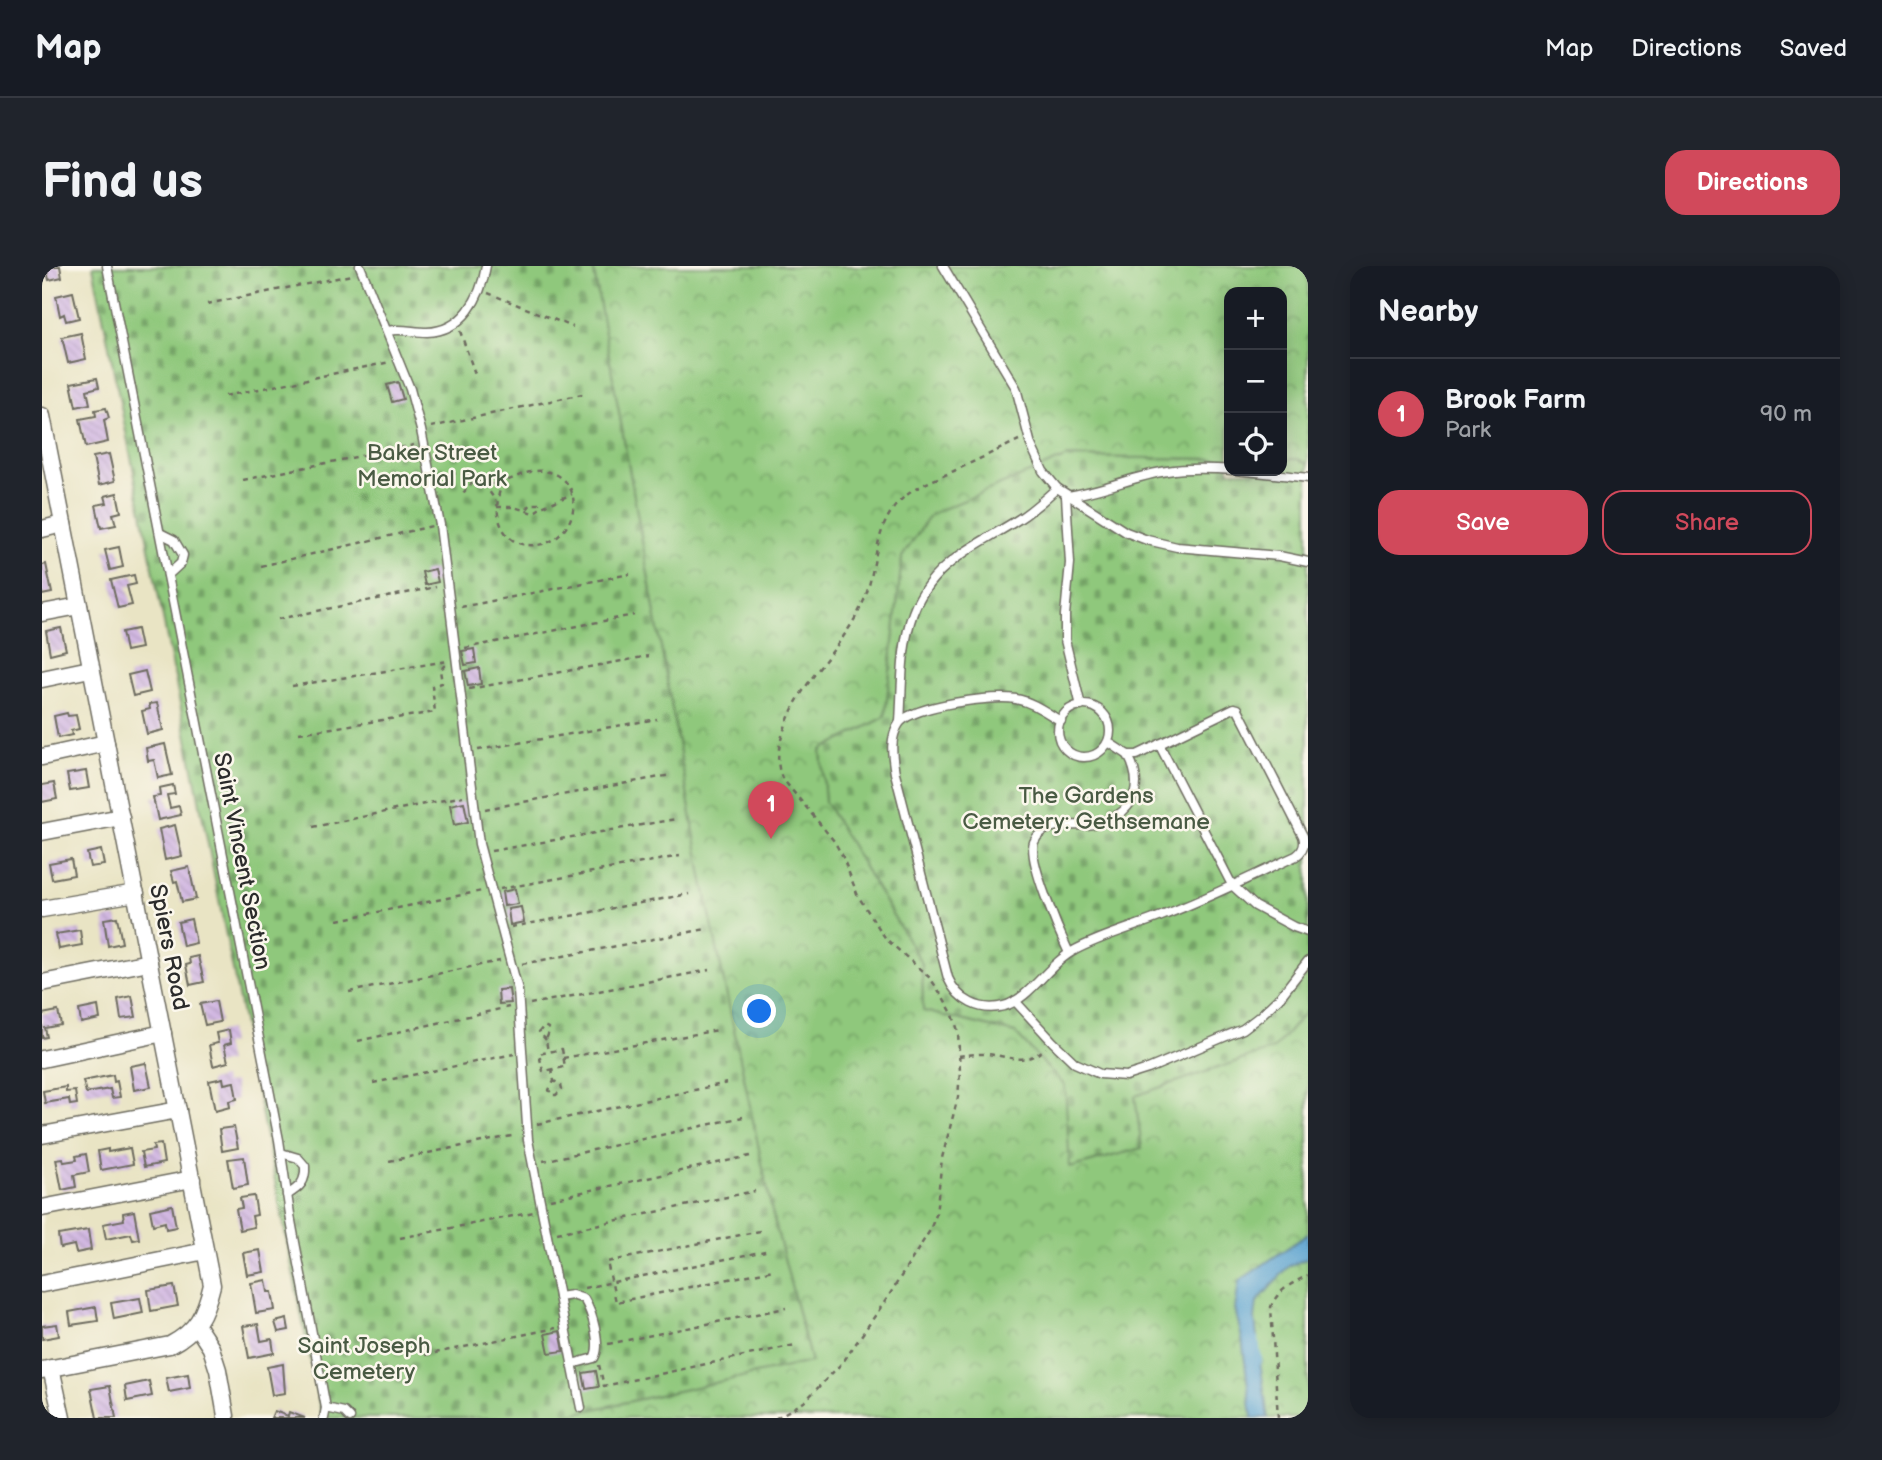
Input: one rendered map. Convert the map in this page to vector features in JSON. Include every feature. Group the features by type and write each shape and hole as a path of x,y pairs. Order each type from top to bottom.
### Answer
{"street":[{"name":"Spiers Road","path":"42,415 46,454 63,524 212,1285 206,1309 196,1325 185,1337 170,1345 47,1369"},
{"path":"42,529 63,524"},
{"path":"42,613 79,606"},
{"path":"42,679 90,669"},
{"path":"42,757 106,743"},
{"path":"42,832 121,817"},
{"path":"42,909 136,893"},
{"path":"42,984 149,962"},
{"path":"42,1059 163,1033"},
{"path":"42,1135 178,1110"},
{"path":"42,1208 192,1179"},
{"path":"42,1284 205,1251"},
{"path":"196,1325 211,1348 226,1416"},
{"path":"47,1369 62,1418"}],"lane":[{"name":"Saint Vincent Section","path":"107,266 281,1153 327,1408 324,1418"},
{"path":"388,331 432,331 445,329 457,322 467,313 480,289 486,266"},
{"path":"943,266 1013,383 1020,400 1028,436 1043,471 1066,496 1126,532 1147,540 1177,547 1279,556 1308,562"},
{"path":"361,269 399,360 421,430 431,477 448,584 452,657 481,853 511,962 520,1006 527,1129 581,1408"},
{"path":"1066,496 1174,470 1236,471 1308,478"},
{"path":"1057,488 1021,518 955,558 926,589 908,628 900,722 894,733 892,747 895,773 950,983 964,1000 981,1006 999,1007 1015,1001 1055,962 1069,953 1232,886 1296,856 1304,846 1303,836 1241,710 1234,708 1137,755 1128,755"},
{"path":"1066,496 1070,563 1065,640 1068,662 1081,706"},
{"path":"160,533 174,540 184,555 181,563 168,575"},
{"path":"900,722 924,709 1007,698 1028,703 1061,720"},
{"path":"1081,706 1094,707 1104,714 1110,726 1108,742 1103,750 1084,758 1072,754 1060,741 1058,733 1061,720 1069,711 1081,706"},
{"path":"1069,953 1036,868 1033,845 1040,833 1049,828 1096,824 1123,811 1132,801 1137,786 1135,769 1128,755 1108,742"},
{"path":"1159,744 1232,886 1255,906 1308,932"},
{"path":"1015,1001 1075,1063 1093,1072 1114,1077 1140,1072 1248,1025 1280,997 1308,961"},
{"path":"281,1153 298,1158 305,1166 306,1176 301,1186 287,1195"},
{"path":"559,1297 581,1296 587,1303 597,1351 591,1360 572,1364"},
{"path":"327,1408 344,1412 350,1418"}],"path":[{"path":"208,304 361,269"},
{"path":"480,289 573,327"},
{"path":"457,322 475,374"},
{"path":"225,396 399,360"},
{"path":"421,430 587,393"},
{"path":"776,1418 804,1402 843,1362 929,1232 936,1215 942,1158 958,1097 960,1072 958,1031 943,997 929,978 886,939 868,914 834,841 782,778 778,769 778,756 786,723 796,702 845,636 860,609 880,536 894,507 901,499 925,484 1028,436"},
{"path":"243,480 424,443"},
{"path":"484,484 505,481 522,473 545,471 560,478 572,494 574,512 567,528 558,537 539,544 520,544 511,538 500,523 497,508 499,491 505,481"},
{"path":"431,477 457,473 476,480 484,484 497,502"},
{"path":"463,493 476,480"},
{"path":"497,508 511,506 533,513 572,494"},
{"path":"527,509 536,503 542,507"},
{"path":"261,566 440,524"},
{"path":"451,610 630,575"},
{"path":"278,619 448,584"},
{"path":"292,686 452,657 634,615"},
{"path":"459,691 649,656"},
{"path":"299,733 435,712 432,686 442,683 440,670 452,657"},
{"path":"468,751 657,719"},
{"path":"475,810 671,775"},
{"path":"313,827 473,794"},
{"path":"481,853 676,819"},
{"path":"338,920 680,856"},
{"path":"501,929 689,894"},
{"path":"349,992 706,929"},
{"path":"358,1041 520,1006 710,970"},
{"path":"564,1058 718,1030"},
{"path":"546,1040 548,1052"},
{"path":"959,1056 983,1054 1013,1059 1034,1058 1053,1042"},
{"path":"562,1049 565,1067 543,1071 539,1054 548,1052 562,1049"},
{"path":"373,1083 524,1052"},
{"path":"552,1069 554,1081"},
{"path":"389,1161 727,1083"},
{"path":"533,1163 743,1117"},
{"path":"400,1238 750,1156"},
{"path":"547,1236 755,1191"},
{"path":"761,1231 607,1262 616,1302 773,1270"},
{"path":"572,1295 586,1287 769,1250"},
{"path":"1278,1418 1271,1307 1279,1293 1308,1275"},
{"path":"786,1308 597,1351 604,1386 794,1345"},
{"path":"425,1355 565,1326"}],"green space":[{"name":"Baker Street Memorial Park","path":"93,266 593,266 702,876 772,1211 811,1362 554,1418 322,1418"},
{"path":"593,266 1308,266 1308,464 1298,459 1287,459 1287,287 1224,287 1224,459 1067,457 931,514 902,557 885,717 821,750 825,802 922,964 923,1011 1015,1033 1065,1086 1070,1168 1142,1148 1135,1096 1274,1049 1308,1009 1308,1418 554,1418 811,1362 772,1211 702,876"},
{"name":"The Gardens Cemetery: Gethsemane","path":"1067,457 1224,459 1224,476 1287,476 1287,459 1298,459 1308,464 1308,1009 1274,1049 1135,1096 1142,1148 1070,1168 1015,1033 923,1011 922,964 825,802 821,750 885,717 902,557 930,514"}],"water":[{"path":"1308,1234 1308,1258 1289,1266 1257,1302 1255,1319 1268,1418 1252,1418 1242,1339 1235,1309 1239,1281"}],"building":[{"path":"46,266 60,266 62,277 49,280"},
{"path":"73,292 79,318 66,321 64,314 60,316 56,296"},
{"path":"81,333 86,359 68,363 62,337"},
{"path":"97,378 99,387 87,390 90,404 76,407 71,383"},
{"path":"398,382 403,399 392,402 387,385"},
{"path":"106,408 109,418 104,420 108,442 86,447 80,419 96,416 95,410"},
{"path":"109,454 115,481 99,485 93,457"},
{"path":"117,493 121,512 113,514 116,525 101,528 96,505 107,503 105,496"},
{"path":"119,547 123,567 110,570 105,550"},
{"path":"46,564 52,593 42,595 42,565"},
{"path":"435,569 438,582 425,585 422,572"},
{"path":"134,575 136,584 127,586 132,605 118,608 111,580"},
{"path":"61,628 66,650 50,654 46,631"},
{"path":"137,629 141,648 126,651 122,632"},
{"path":"474,649 476,663 465,665 462,651"},
{"path":"479,668 481,684 468,686 465,671"},
{"path":"145,671 150,692 133,696 128,675"},
{"path":"157,703 163,730 147,734 142,711 150,709 149,704"},
{"path":"67,713 68,716 76,715 79,729 71,731 72,735 58,738 54,716"},
{"path":"165,744 172,775 158,778 154,760 148,761 146,748"},
{"path":"86,771 89,788 70,791 67,774"},
{"path":"54,783 57,799 42,802 42,785"},
{"path":"173,785 175,794 167,795 170,808 179,806 181,815 158,820 153,797 160,796 159,788"},
{"path":"464,802 468,822 454,825 450,805"},
{"path":"175,825 182,856 165,860 159,829"},
{"path":"101,850 104,865 90,867 87,853"},
{"path":"71,859 74,875 52,879 49,863"},
{"path":"189,867 196,899 182,902 177,881 174,882 171,871"},
{"path":"515,889 518,904 504,906 502,892"},
{"path":"521,907 524,922 510,925 508,909"},
{"path":"117,917 122,943 108,946 104,919"},
{"path":"191,919 196,943 183,946 178,922"},
{"path":"80,930 82,945 59,949 56,934"},
{"path":"198,956 204,982 190,985 186,965 190,964 189,958"},
{"path":"509,989 511,1003 499,1004 498,990"},
{"path":"132,996 136,1017 121,1019 118,999"},
{"path":"216,1001 220,1022 205,1025 200,1004"},
{"path":"98,1006 100,1019 81,1023 79,1010"},
{"path":"58,1011 61,1025 45,1028 47,1037 42,1038 42,1014"},
{"path":"229,1030 231,1043 224,1045 228,1062 213,1066 209,1045 218,1043 216,1033"},
{"path":"146,1063 151,1087 134,1090 130,1066"},
{"path":"113,1075 120,1097 112,1098 110,1089 86,1093 83,1081"},
{"path":"223,1078 224,1084 234,1082 237,1099 229,1101 230,1107 215,1111 209,1081"},
{"path":"66,1087 66,1092 75,1091 77,1104 70,1105 69,1099 45,1103 43,1091"},
{"path":"234,1127 238,1148 222,1151 219,1129"},
{"path":"161,1144 164,1163 144,1167 141,1152 154,1150 153,1145"},
{"path":"130,1148 133,1164 101,1170 98,1151"},
{"path":"86,1154 89,1172 74,1175 76,1187 62,1190 56,1159 63,1158 64,1162 77,1160 76,1156"},
{"path":"244,1157 248,1185 233,1188 228,1159"},
{"path":"254,1196 257,1215 252,1216 254,1227 240,1230 236,1209 242,1208 240,1198"},
{"path":"172,1205 176,1227 166,1229 165,1222 153,1225 150,1210"},
{"path":"134,1211 139,1239 133,1240 131,1234 106,1239 103,1224 124,1220 123,1213"},
{"path":"88,1230 91,1250 76,1253 74,1245 60,1248 58,1235"},
{"path":"260,1250 264,1272 247,1275 243,1253"},
{"path":"266,1280 268,1292 272,1292 275,1310 256,1313 251,1283"},
{"path":"174,1286 178,1306 151,1311 148,1290"},
{"path":"140,1298 143,1313 114,1319 111,1303"},
{"path":"96,1307 98,1321 71,1325 69,1312"},
{"path":"287,1319 289,1330 278,1332 275,1322"},
{"path":"57,1324 59,1336 42,1339 42,1326"},
{"path":"258,1324 261,1341 272,1339 274,1353 249,1358 243,1326"},
{"path":"560,1331 564,1351 549,1353 545,1334"},
{"path":"283,1364 285,1393 272,1395 267,1367"},
{"path":"596,1371 599,1387 586,1389 583,1373"},
{"path":"188,1374 190,1388 169,1392 166,1378"},
{"path":"149,1381 152,1396 127,1401 125,1386"},
{"path":"110,1386 116,1418 97,1418 91,1389"},
{"path":"274,1411 288,1416 289,1412 305,1418 271,1418"}],"waterway":[{"path":"1256,1339 1260,1361"}],"place":[{"name":"Brook Farm","path":"771,839"}],"park label":[{"name":"Saint Joseph Cemetery","path":"364,1358"}]}
